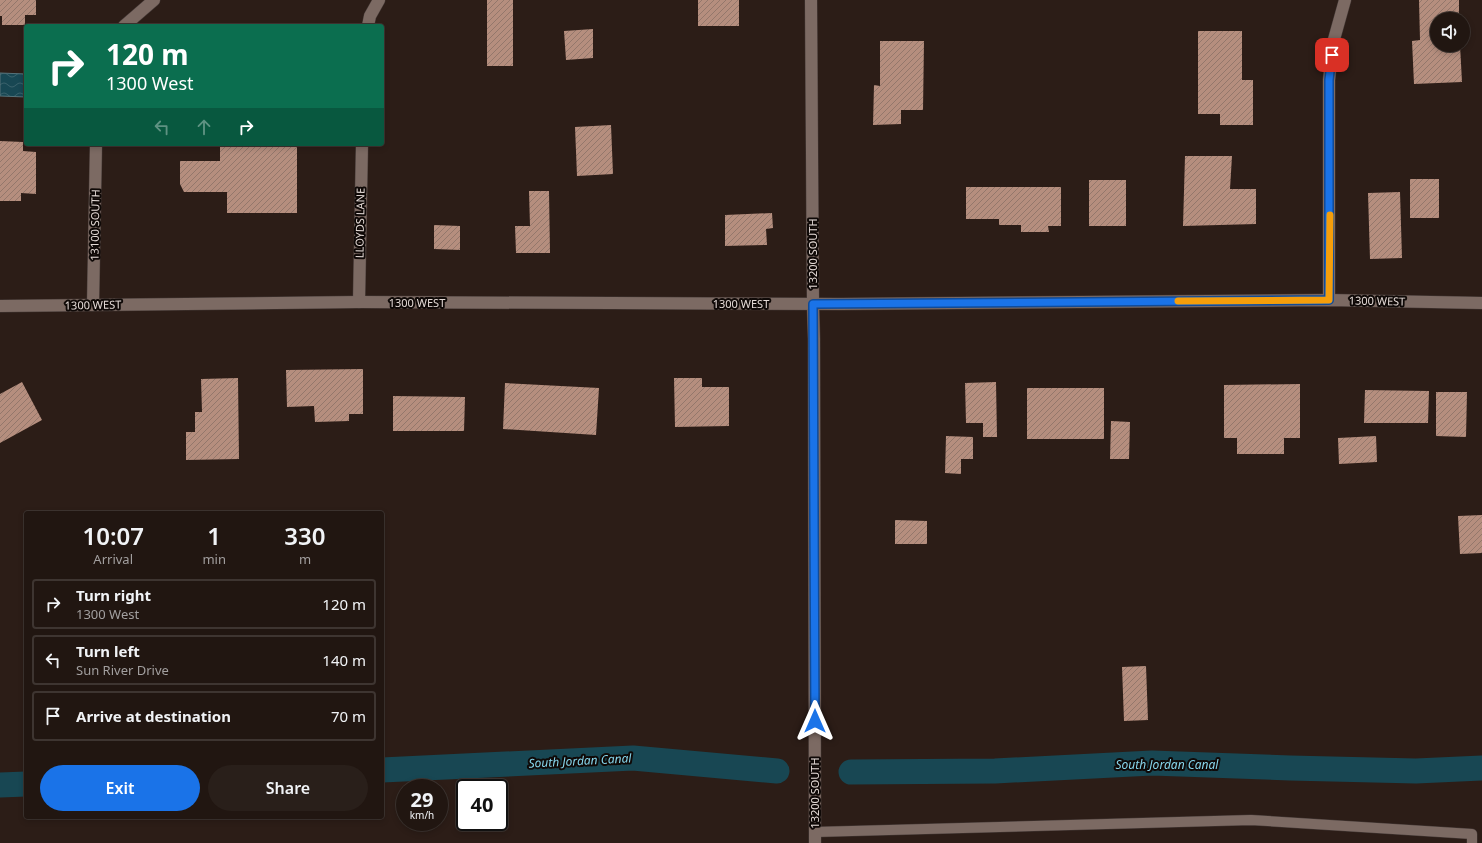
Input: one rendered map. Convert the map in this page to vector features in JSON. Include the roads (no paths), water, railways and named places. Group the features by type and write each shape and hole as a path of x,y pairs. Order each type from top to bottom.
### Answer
{"street":[{"path":"126,24 154,0"},
{"path":"368,24 370,16 379,0"},
{"name":"13200 SOUTH","path":"811,0 814,347 815,838"},
{"path":"1329,300 1329,80 1333,43 1345,0"},
{"name":"13100 SOUTH","path":"93,305 96,146"},
{"name":"LLOYDS LANE","path":"359,302 362,146"},
{"name":"1300 WEST","path":"0,306 359,302 813,304 1329,300 1482,303"}],"lane":[{"path":"815,838 1251,820 1472,834 1472,843"}],"water":[{"path":"0,73 24,74 24,97 0,96"}],"waterway":[{"name":"South Jordan Canal","path":"384,770 633,758 777,771"},
{"name":"South Jordan Canal","path":"851,772 995,771 1152,763 1416,771 1482,768"},
{"name":"South Jordan Canal","path":"0,785 24,784"}]}
